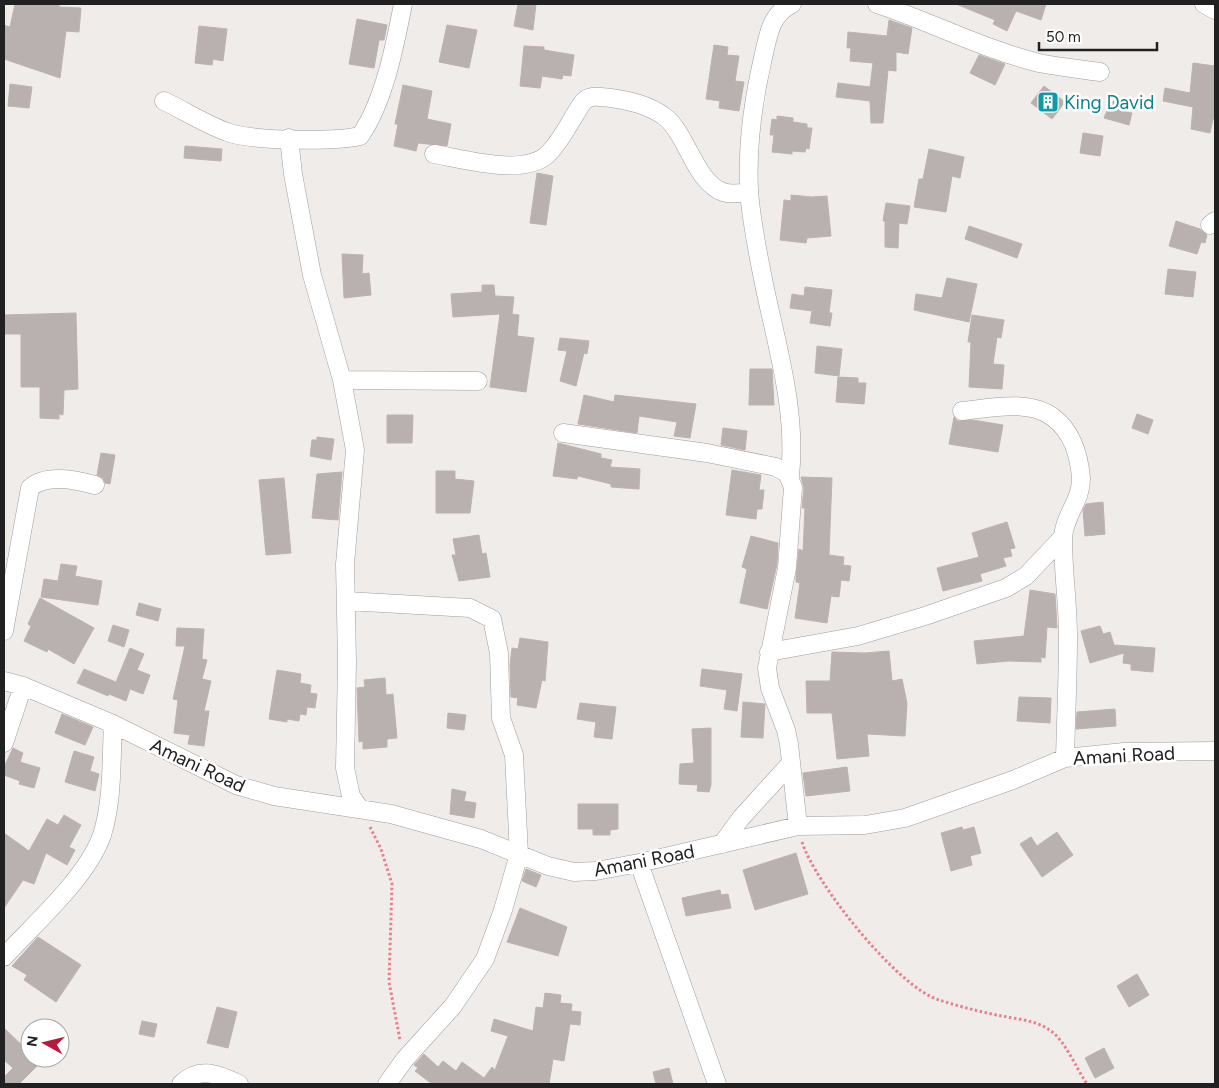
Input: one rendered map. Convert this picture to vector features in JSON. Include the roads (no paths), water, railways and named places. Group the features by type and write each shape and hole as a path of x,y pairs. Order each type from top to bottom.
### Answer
{"street":[{"path":"164,101 228,132 267,138 324,140 360,136 370,122 382,94 403,4"},
{"path":"792,4 776,16 756,87 749,166 749,192 757,245 790,414 793,445 790,476 793,487 787,568 769,652 768,679 786,730 798,826"},
{"path":"877,4 922,19 972,41 1038,62 1100,72"},
{"path":"1204,4 1215,10"},
{"path":"434,154 512,166 536,162 554,148 583,102 597,96 636,102 663,116 674,127 706,178 718,190 728,193 749,192"},
{"path":"289,138 293,174 312,275 342,380 356,461 347,539 345,768 351,796 360,809"},
{"path":"342,380 478,381"},
{"path":"962,411 1026,407 1043,410 1066,430 1075,446 1081,480 1079,495 1068,515 1063,537 1068,638 1065,758"},
{"path":"563,433 707,453 776,467 790,476"},
{"path":"4,631 30,488 41,481 64,479 95,485"},
{"path":"769,652 858,636 925,616 1006,588 1026,576 1063,537"},
{"path":"346,600 470,608 492,619 499,652 501,718 514,755 519,854 503,910 485,959 453,1006 405,1058 387,1084"},
{"name":"Amani Road","path":"4,681 22,686 113,724 236,785 274,796 391,814 481,839 548,866 574,872 596,871 639,863 798,826 865,825 905,818 1013,780 1065,758 1124,752 1215,751"},
{"path":"4,743 22,686"},
{"path":"4,957 78,877 99,841 109,797 113,724"},
{"path":"722,844 741,818 791,763"},
{"path":"639,863 717,1084"},
{"path":"181,1084 192,1076 206,1072 218,1074 239,1084"}],"place":[{"name":"King David","path":"1048,102"}]}
